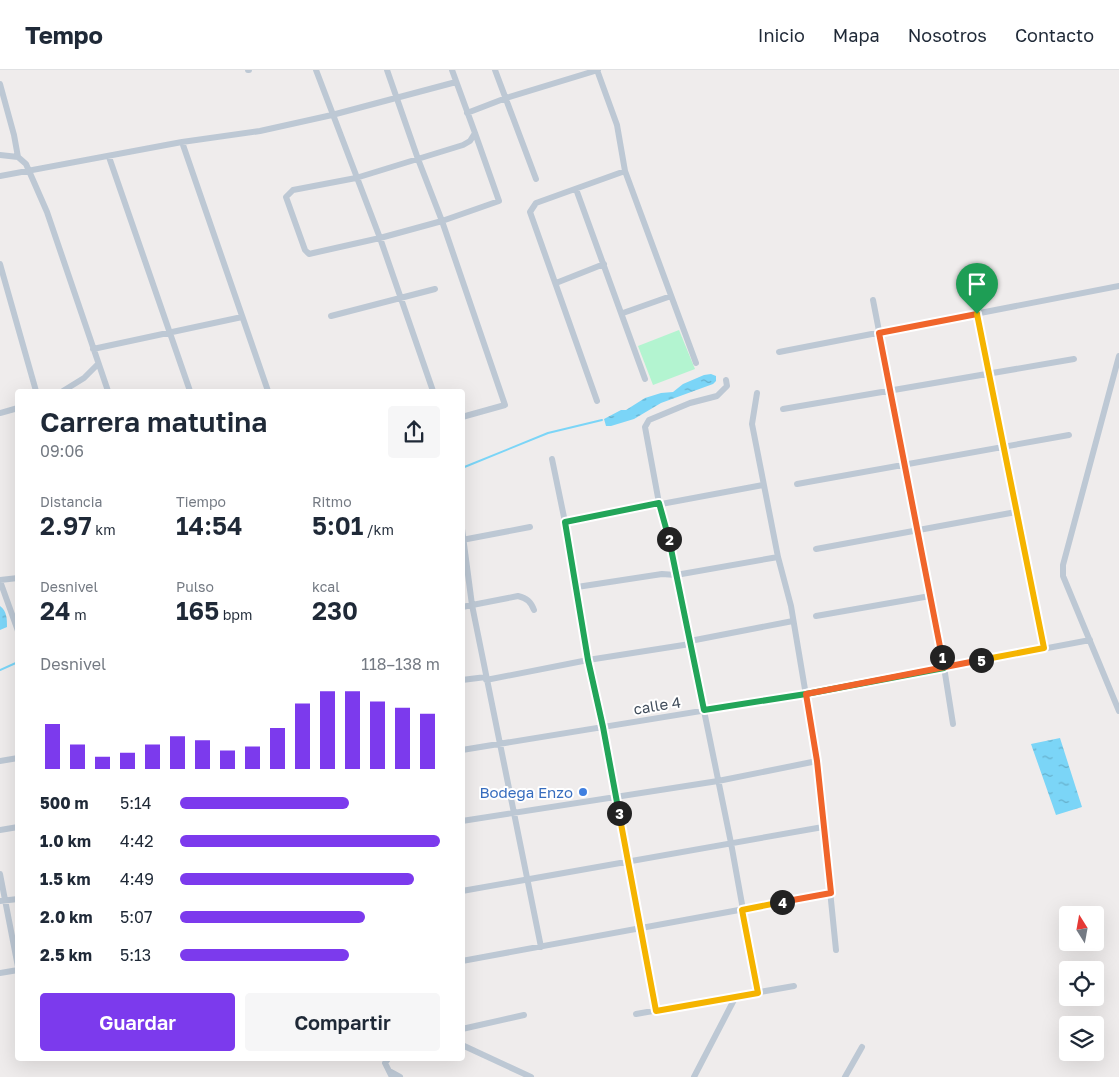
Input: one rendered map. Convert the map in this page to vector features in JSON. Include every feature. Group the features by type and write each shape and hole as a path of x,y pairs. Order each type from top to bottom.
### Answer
{"street":[{"path":"316,70 380,238 432,389"},
{"path":"387,70 418,160 442,221 505,406 465,416"},
{"path":"452,70 467,113 475,133 499,201 442,221 380,238 309,254 304,250 286,197 293,190 356,178 418,160 463,145 470,141 475,133"},
{"path":"496,70 536,179"},
{"path":"467,113 506,98 597,70 617,125 625,171 696,363"},
{"path":"0,176 182,142 260,131 332,115 456,82"},
{"path":"0,84 14,135 18,158"},
{"path":"182,142 267,389"},
{"path":"0,155 18,158 26,164 47,212 107,389"},
{"path":"109,157 189,389"},
{"path":"597,401 530,212 536,203 625,171"},
{"path":"576,189 645,379"},
{"path":"0,264 35,389"},
{"path":"556,284 604,264"},
{"path":"778,352 1119,286"},
{"path":"331,316 435,289"},
{"path":"622,313 671,296"},
{"path":"872,300 944,668 953,724"},
{"path":"977,314 1044,648"},
{"path":"93,350 242,317"},
{"path":"1119,356 1063,565 1063,576 1119,711"},
{"path":"783,408 1074,360"},
{"path":"66,389 84,378 98,364"},
{"path":"726,380 727,386 717,396 690,403 649,420 646,427 659,503 676,575 731,843 758,993"},
{"path":"757,393 752,424 763,485 793,621 817,761 836,950"},
{"path":"0,413 15,409"},
{"path":"797,484 1069,435"},
{"path":"552,459 577,587 588,660 603,727 656,1011"},
{"path":"565,522 763,485"},
{"path":"816,549 1016,512"},
{"path":"465,540 530,527"},
{"path":"465,554 472,605 486,678 541,947"},
{"path":"577,587 662,574 676,575 778,557"},
{"path":"15,578 0,581 15,624"},
{"path":"465,606 518,596 526,598 534,610"},
{"path":"816,616 930,596"},
{"path":"465,680 486,678 690,642 793,621"},
{"name":"calle 4","path":"465,750 806,694 1090,640"},
{"path":"0,761 15,758"},
{"path":"465,820 718,781 817,761"},
{"path":"465,890 823,827"},
{"path":"0,830 15,828"},
{"path":"0,874 3,901 15,955"},
{"path":"465,961 831,893"},
{"path":"0,974 15,970"},
{"path":"636,1014 794,986"},
{"path":"694,1077 736,996"},
{"path":"465,1028 524,1016"},
{"path":"465,1047 531,1077"},
{"path":"845,1077 862,1047"},
{"path":"386,1061 385,1063 390,1074 400,1077"}],"green space":[{"path":"679,330 695,369 653,385 638,346"}],"water":[{"path":"711,374 716,376 716,381 713,384 661,403 634,419 606,426 604,419 621,410 626,410 645,398 661,393 673,392 683,384"},
{"path":"0,606 7,618 7,627 0,630"},
{"path":"1060,738 1082,807 1056,815 1031,744"}],"waterway":[{"path":"465,467 548,433 602,420"},
{"path":"0,670 15,663"}],"place":[{"name":"Bodega Enzo","path":"583,792"}],"route":[{"path":"977,314 879,333 944,668 806,694 704,710 670,544 659,503 565,522 588,660 603,727 656,1011 758,993 742,910 831,893 817,761 806,694 875,681 944,668 1044,648 977,314"}]}
